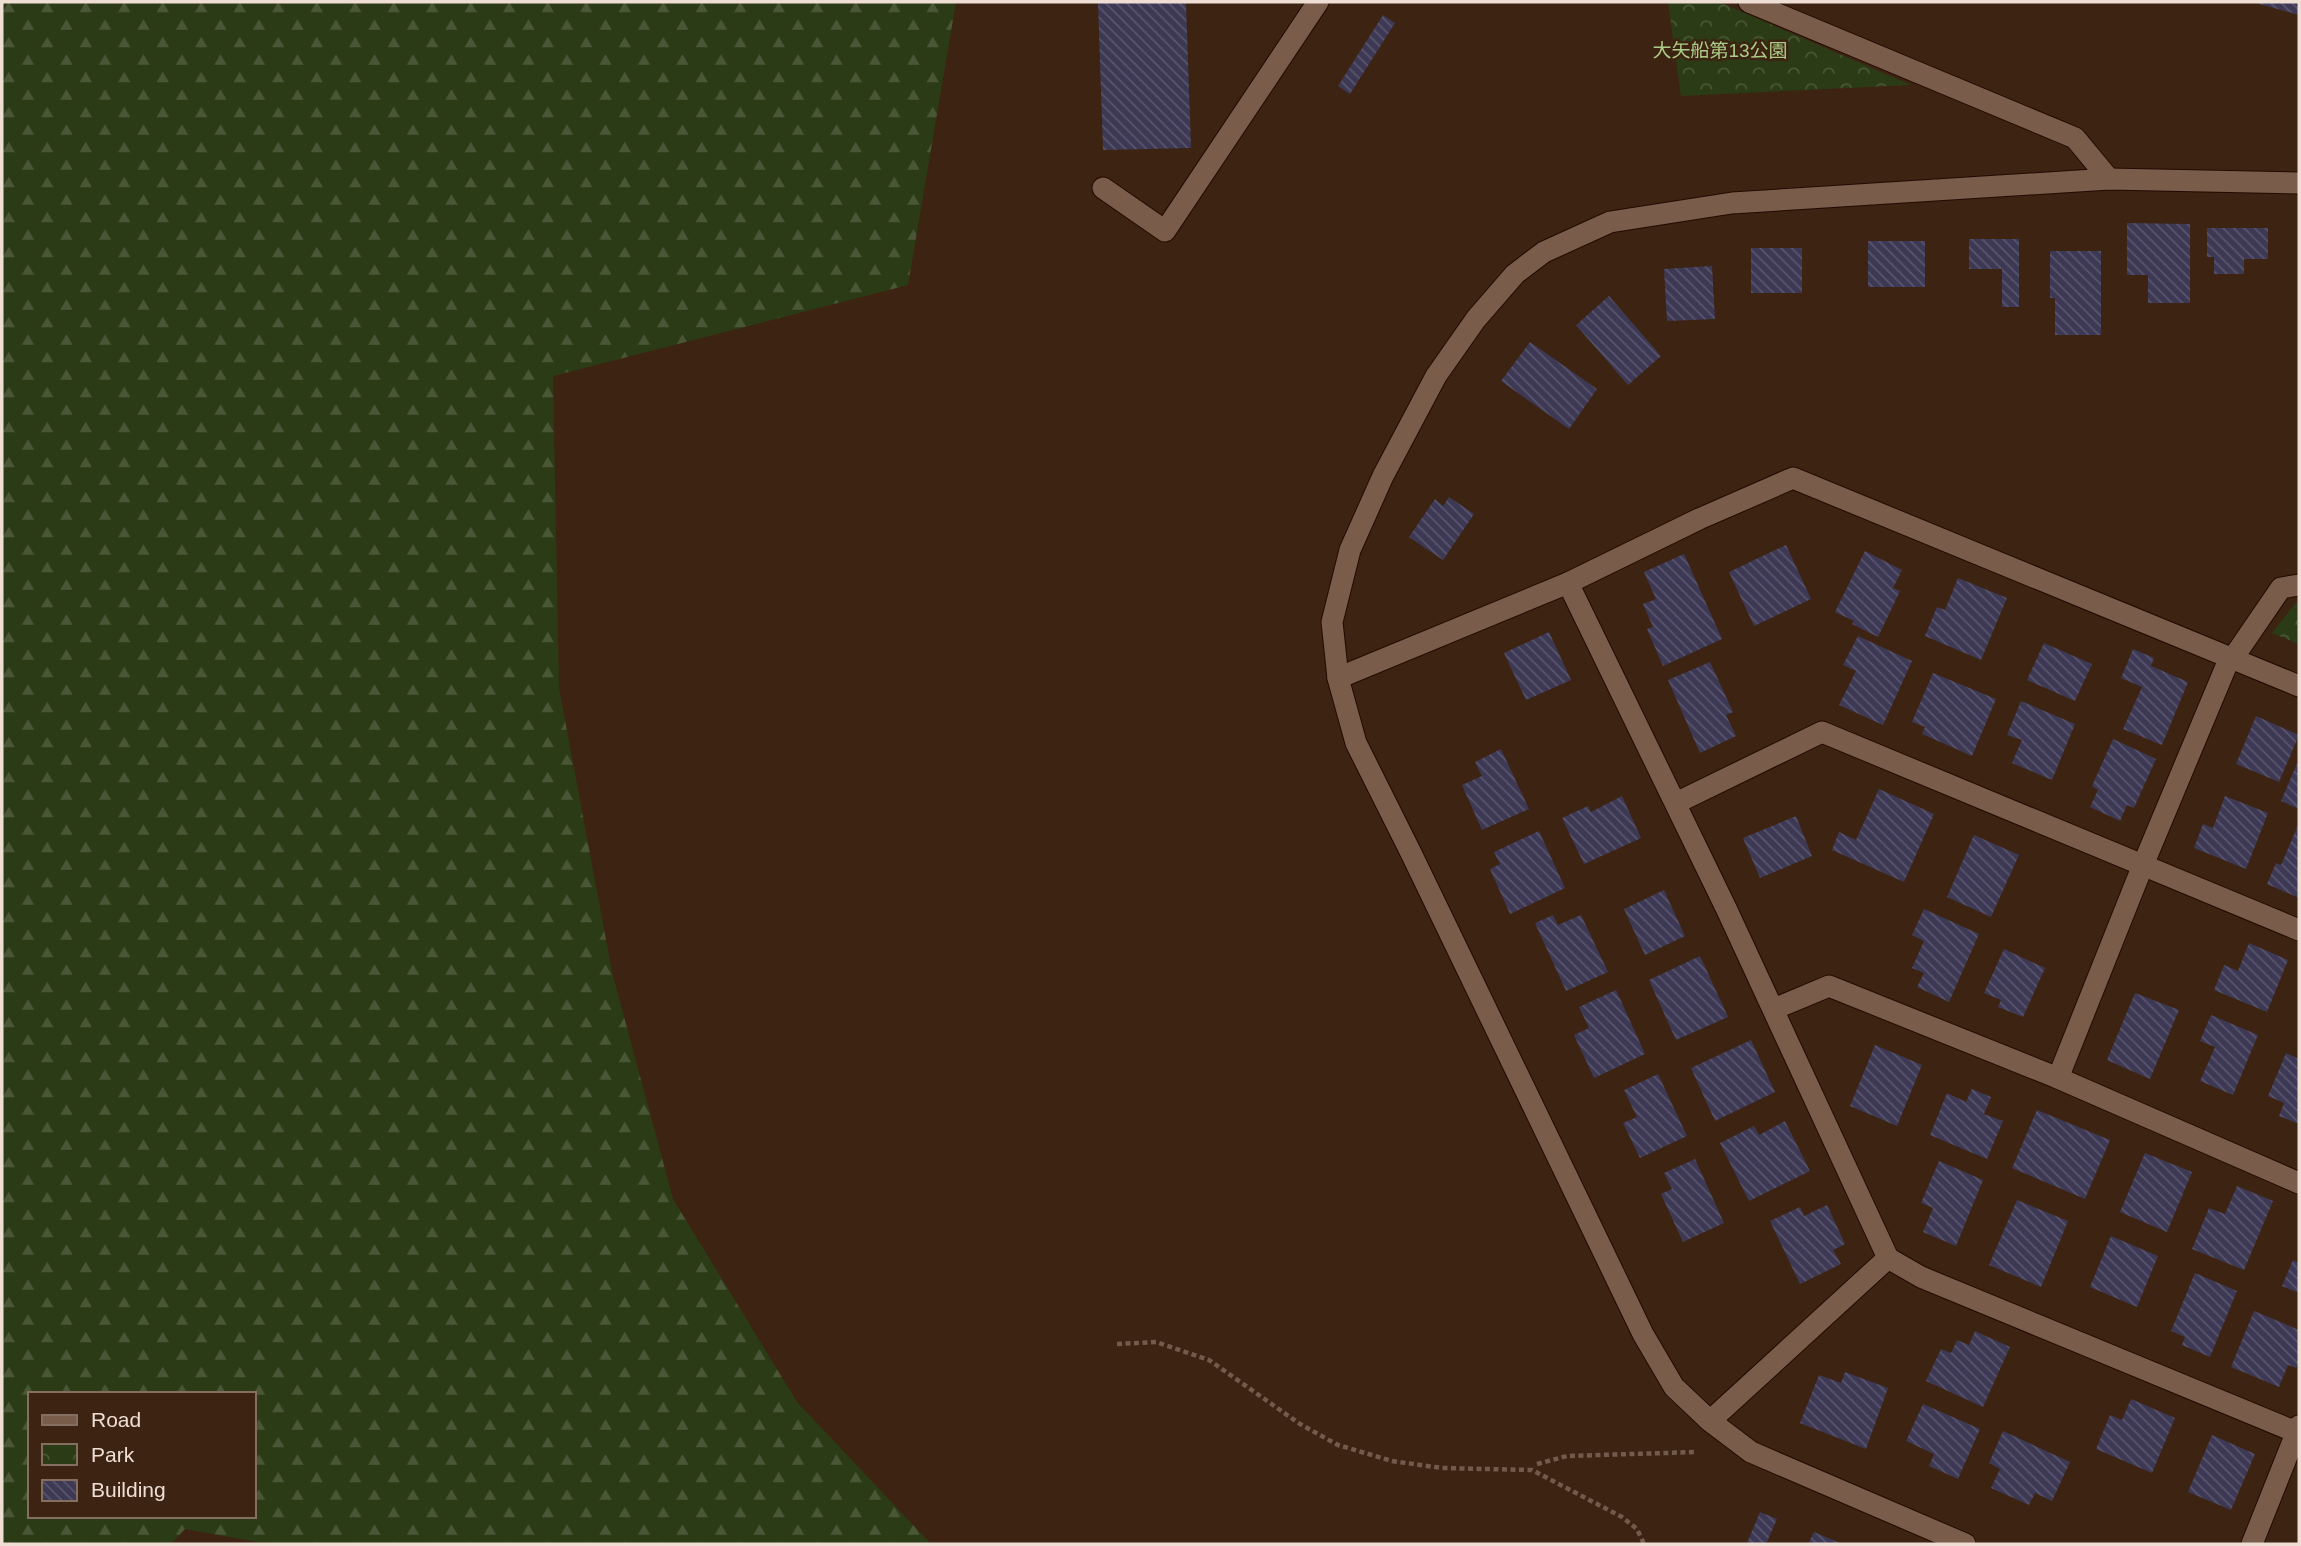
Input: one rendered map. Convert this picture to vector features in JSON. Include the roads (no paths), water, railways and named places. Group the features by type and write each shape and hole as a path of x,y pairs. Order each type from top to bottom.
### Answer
{"street":[{"path":"1102,188 1166,231 1318,2"},
{"path":"1749,2 2075,138 2109,179"},
{"path":"1965,1544 1751,1452 1674,1387 1643,1334 1412,853 1356,743 1338,678 1332,622 1339,587 1350,550 1383,476 1436,376 1476,319 1515,274 1544,252 1610,222 1732,203 2109,179 2299,183"},
{"path":"1338,678 1568,583 1699,519 1793,478 2299,686"},
{"path":"1568,583 1774,1009 1888,1258 1921,1277 2297,1429 2252,1544"},
{"path":"2058,1078 2143,865 2232,658 2281,588 2299,585"},
{"path":"1676,803 1822,732 2299,930"},
{"path":"1774,1009 1829,986 2058,1078 2299,1183"},
{"path":"1710,1420 1888,1258"}],"park label":[{"name":"大矢船第13公園","path":"1720,50"}]}
